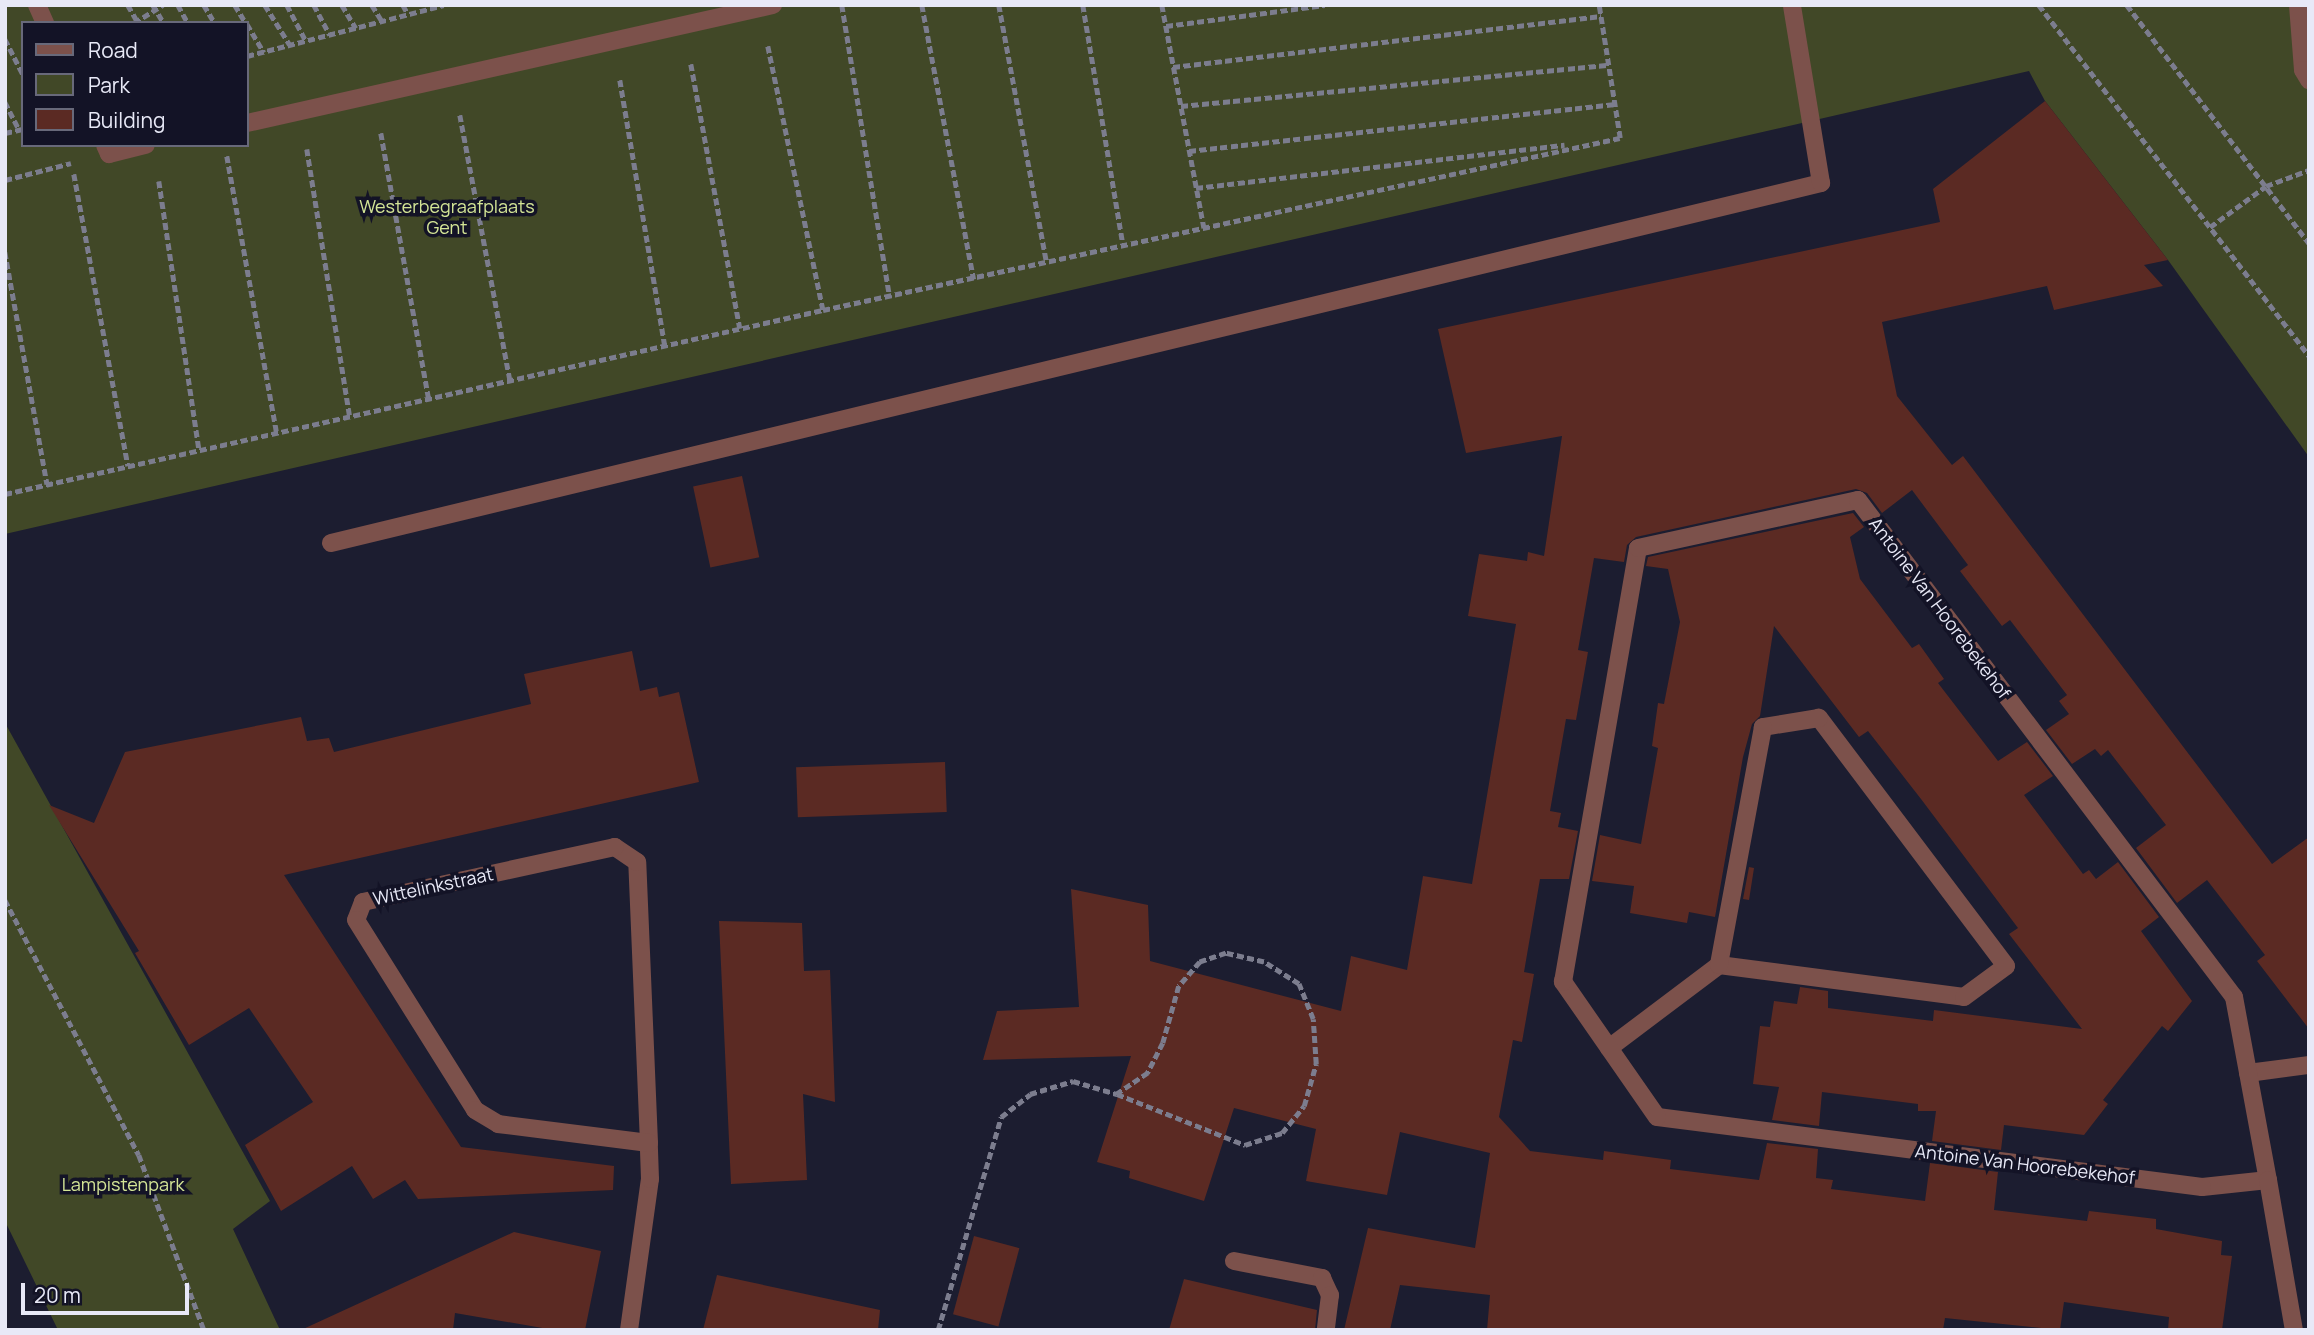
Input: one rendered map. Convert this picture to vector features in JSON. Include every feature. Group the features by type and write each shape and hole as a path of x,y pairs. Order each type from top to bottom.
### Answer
{"street":[{"path":"37,5 44,21"},
{"path":"331,543 1821,183 1792,5"},
{"path":"2298,5 2303,70 2309,80"},
{"path":"248,123 767,7"},
{"path":"107,149 126,147"},
{"name":"Antoine Van Hoorebekehof","path":"2268,1180 2202,1187 1657,1116 1563,982 1638,548 1858,499 2234,997 2268,1180 2294,1330"},
{"path":"1609,1048 1719,965 1763,727 1819,718 2006,966 1964,997 1719,965"},
{"name":"Wittelinkstraat","path":"629,1330 650,1179 649,1143 637,862 615,847 363,902 356,920 475,1110 498,1124 649,1143"},
{"path":"2248,1073 2309,1065"},
{"path":"1234,1261 1322,1279 1330,1295 1326,1330"}],"path":[{"path":"128,5 136,21"},
{"path":"138,21 155,7 163,5"},
{"path":"178,5 187,21"},
{"path":"204,5 214,21"},
{"path":"235,5 245,21"},
{"path":"265,5 290,45"},
{"path":"287,5 306,41"},
{"path":"314,5 330,34"},
{"path":"342,5 356,28"},
{"path":"372,5 382,22"},
{"path":"403,5 408,15"},
{"path":"248,56 444,5"},
{"path":"842,5 890,297"},
{"path":"922,5 974,279"},
{"path":"999,5 1047,263"},
{"path":"1083,5 1123,246"},
{"path":"1162,5 1203,228"},
{"path":"1166,26 1325,5"},
{"path":"1196,188 1620,138 1599,5"},
{"path":"2039,5 2309,356"},
{"path":"2127,5 2309,243"},
{"path":"767,7 823,310"},
{"path":"1173,67 1601,16"},
{"path":"684,25 740,329"},
{"path":"248,26 264,52"},
{"path":"5,39 21,70"},
{"path":"614,41 665,345"},
{"path":"1181,106 1609,65"},
{"path":"453,77 510,380"},
{"path":"374,94 429,399"},
{"path":"5,102 21,129 5,133"},
{"path":"1189,151 1615,104"},
{"path":"301,110 350,416"},
{"path":"5,494 665,345 1590,142"},
{"path":"225,147 277,433"},
{"path":"5,180 72,163 107,149"},
{"path":"72,163 128,466"},
{"path":"2210,227 2266,186 2309,170"},
{"path":"157,172 199,450"},
{"path":"5,252 47,484"},
{"path":"5,900 139,1155 204,1330"},
{"path":"938,1330 1001,1117 1030,1094 1073,1081 1118,1094 1245,1145 1282,1133 1304,1106 1316,1065 1313,1019 1299,984 1264,962 1226,953 1200,962 1180,986 1163,1044 1147,1073 1118,1094"}],"green space":[{"name":"Westerbegraafplaats Gent","path":"5,5 2309,5 2309,457 2168,260 2045,101 2029,71 5,534"},
{"name":"Lampistenpark","path":"5,723 270,1201 233,1229 280,1330 58,1330 5,1221"}],"building":[{"path":"2045,101 2168,260 2144,265 2163,286 2054,310 2047,286 1882,322 1897,396 1952,465 1963,456 2272,864 2309,837 2309,1029 2257,961 2265,955 2207,880 2177,903 2136,848 2166,825 2108,750 2101,756 2095,749 2072,764 2046,730 2069,714 2059,701 2067,695 2010,620 2002,626 1960,571 1968,565 1912,490 1882,513 1867,493 1856,489 1636,537 1627,545 1624,562 1594,558 1578,650 1588,652 1576,720 1566,719 1550,811 1561,813 1558,827 1578,831 1569,879 1540,879 1524,972 1534,974 1522,1042 1513,1040 1499,1117 1530,1151 1603,1160 1604,1151 1671,1160 1670,1169 1759,1180 1767,1143 1818,1149 1816,1178 1833,1180 1831,1189 1925,1201 1930,1163 1998,1172 1994,1210 2087,1221 2089,1211 2156,1219 2156,1229 2222,1241 2221,1255 2232,1256 2222,1330 2168,1330 2169,1317 2064,1302 2060,1330 1945,1318 1943,1330 1487,1330 1490,1295 1400,1285 1390,1330 1344,1330 1368,1228 1475,1248 1490,1153 1400,1132 1387,1195 1306,1181 1316,1129 1234,1108 1204,1201 1129,1178 1130,1171 1097,1162 1131,1056 983,1060 997,1011 1079,1007 1071,889 1148,905 1150,961 1341,1011 1351,956 1407,970 1423,876 1472,884 1516,624 1468,616 1479,554 1527,561 1528,552 1544,556 1562,436 1466,453 1438,329 1940,222 1933,189"},
{"path":"742,476 759,557 710,568 693,486"},
{"path":"1853,513 1864,527 1850,537 1860,579 1912,648 1919,644 1944,679 1938,683 1998,761 2027,742 2053,776 2024,795 2083,874 2089,870 2096,879 2118,862 2159,917 2141,931 2192,1001 2168,1031 2162,1026 2103,1100 2108,1104 2084,1135 2004,1125 2001,1150 1932,1141 1936,1111 1918,1111 1918,1104 1822,1092 1819,1126 1772,1120 1779,1087 1753,1084 1760,1026 1770,1027 1774,1001 1797,1004 1800,987 1828,991 1828,1008 1933,1021 1934,1010 2082,1029 2009,934 2018,928 1921,799 1868,731 1859,737 1774,626 1760,716 1752,724 1743,757 1715,917 1689,912 1687,923 1630,913 1634,886 1592,881 1600,835 1641,844 1658,748 1652,746 1658,703 1664,704 1680,622 1668,569 1646,566 1648,557"},
{"path":"632,651 640,691 657,687 659,697 679,692 699,782 284,875 461,1147 614,1166 613,1190 418,1199 405,1180 373,1199 352,1166 281,1211 245,1145 313,1102 249,1008 189,1045 135,953 139,951 49,805 94,823 125,752 301,717 307,741 329,738 334,752 531,704 524,674"},
{"path":"945,762 947,812 798,817 796,767"},
{"path":"1749,867 1754,868 1749,900 1743,899"},
{"path":"719,921 802,923 804,971 830,970 835,1102 803,1094 807,1180 731,1184"},
{"path":"514,1232 601,1251 585,1330 554,1330 455,1313 453,1330 301,1330"},
{"path":"974,1236 1019,1248 998,1326 953,1314"},
{"path":"717,1275 880,1310 878,1330 703,1330"},
{"path":"1184,1279 1317,1310 1315,1330 1169,1330"}]}
